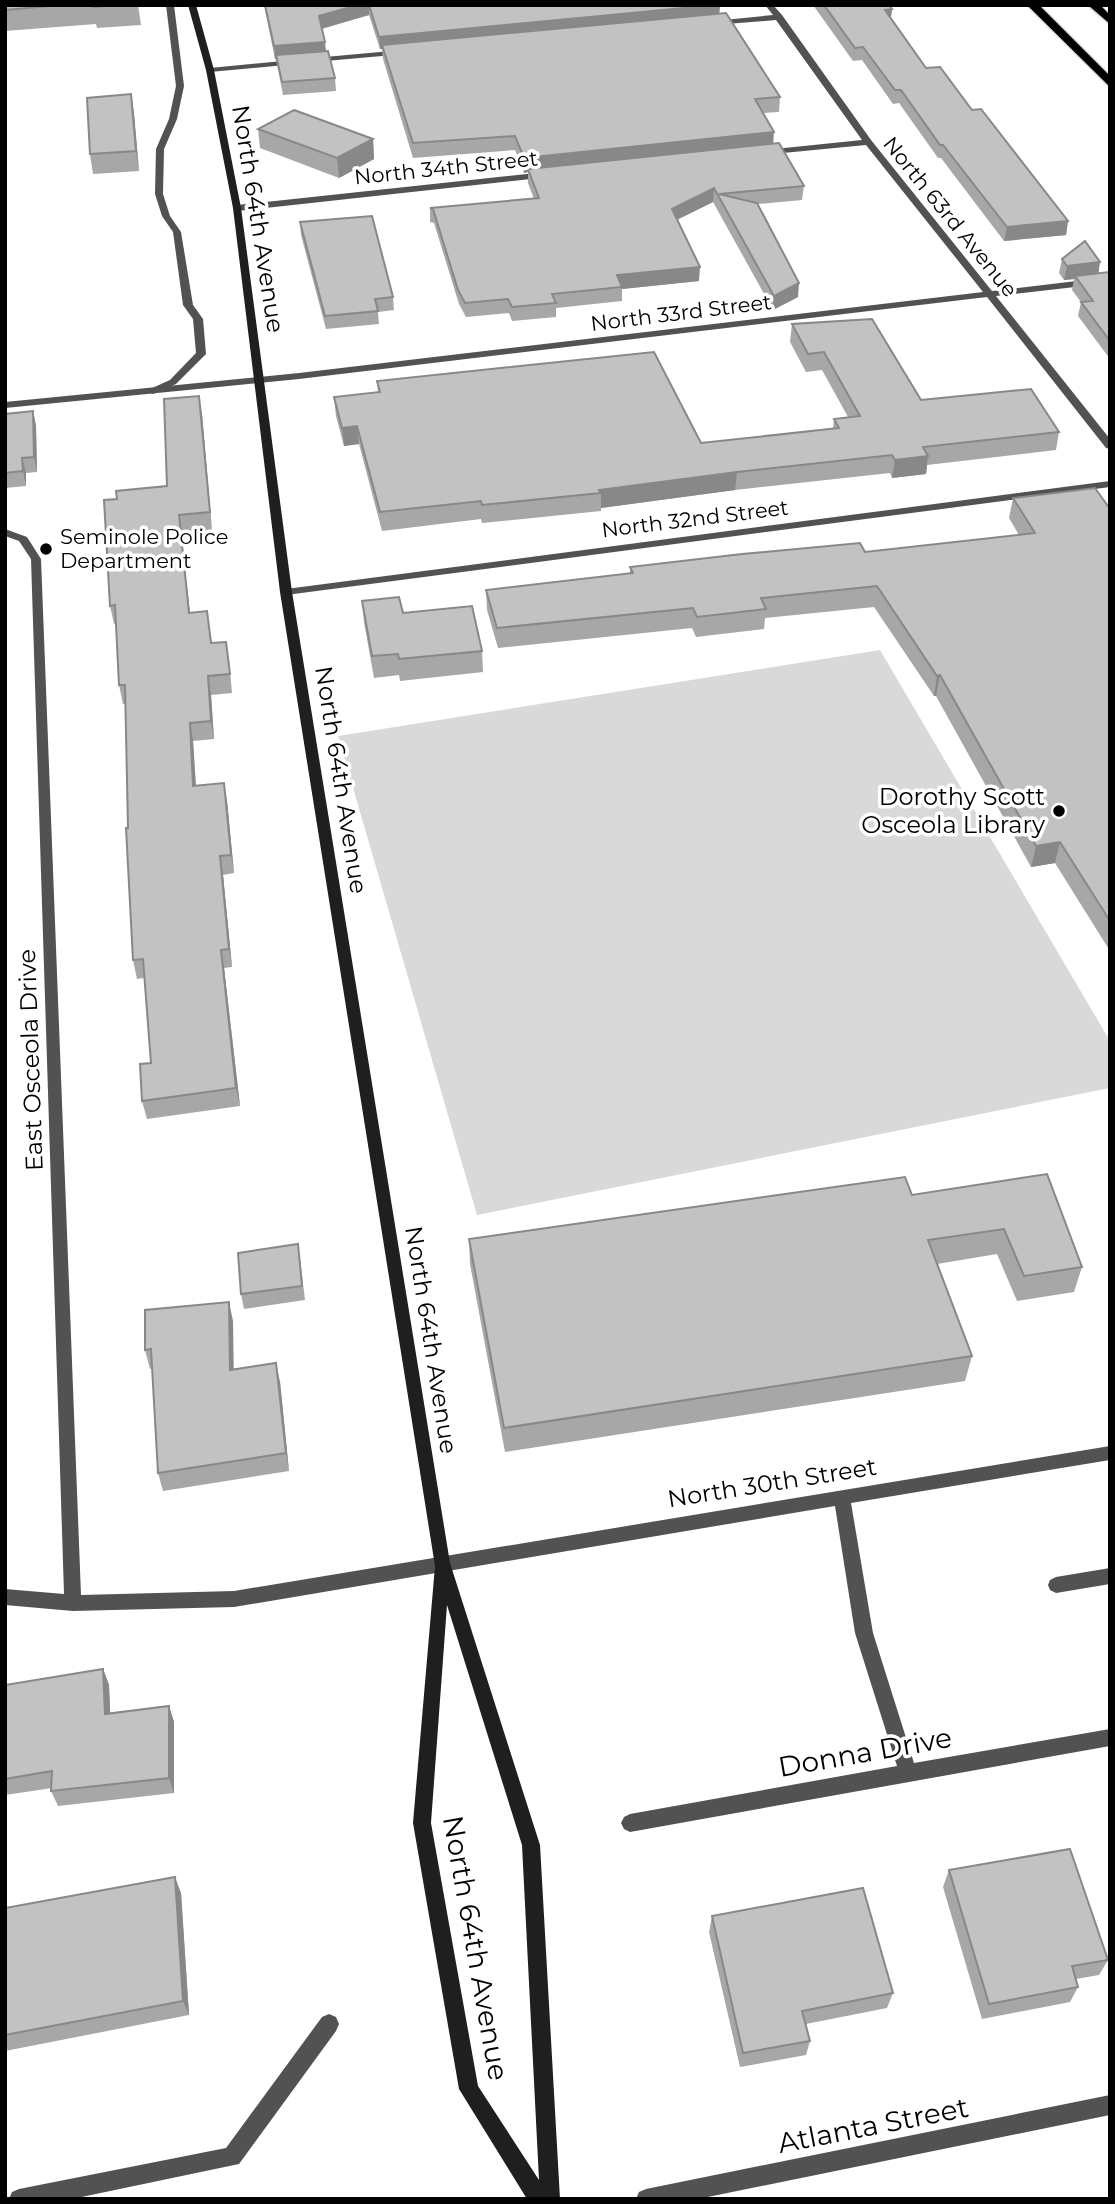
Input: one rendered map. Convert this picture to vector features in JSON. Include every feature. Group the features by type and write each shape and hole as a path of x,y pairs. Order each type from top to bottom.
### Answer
{"highway":[{"path":"1032,5 1110,83"},
{"path":"1093,5 1110,21"}],"street":[{"path":"153,391 173,382 201,354 198,319 188,305 177,232 166,215 159,194 160,149 173,119 180,86 170,5"},
{"name":"North 64th Avenue","path":"192,5 210,70 237,208 286,592 442,1563 531,1845 550,2199"},
{"name":"North 63rd Avenue","path":"769,5 868,142 1110,446"},
{"path":"710,24 779,17"},
{"path":"210,70 418,51"},
{"path":"758,153 868,142"},
{"name":"North 34th Street","path":"237,208 552,175"},
{"name":"North 33rd Street","path":"5,405 257,381 1110,280"},
{"name":"North 32nd Street","path":"286,592 1110,484"},
{"name":"East Osceola Drive","path":"5,532 23,539 36,559 73,1603"},
{"name":"North 30th Street","path":"5,1597 73,1603 234,1599 1110,1453"},
{"path":"842,1497 864,1633 908,1773"},
{"name":"North 64th Avenue","path":"442,1563 422,1823 469,2089 539,2199"},
{"path":"1056,1586 1110,1576"},
{"name":"Donna Drive","path":"630,1823 1110,1737"},
{"path":"19,2199 232,2157 329,2024"},
{"name":"Atlanta Street","path":"646,2199 1110,2105"}],"shaded area":[{"path":"880,650 1110,1041 1110,1088 477,1215 338,736"}],"building":[{"path":"5,5 62,5 5,10"},
{"path":"265,5 358,5 319,16 325,42 274,46"},
{"path":"369,5 715,5 379,37"},
{"path":"824,5 889,5 892,9 885,10 926,68 940,67 972,110 981,109 1068,221 1007,227 943,145 940,145 901,90 895,90 863,47 855,48"},
{"path":"726,13 780,97 755,99 774,132 524,158 515,136 413,143 382,45"},
{"path":"328,51 335,78 282,82 276,55"},
{"path":"131,94 136,151 90,154 87,98"},
{"path":"294,110 373,139 337,158 258,129"},
{"path":"779,143 804,186 719,194 757,203 799,283 774,296 714,188 672,209 700,267 617,275 622,287 552,294 556,303 512,307 508,299 465,303 458,290 433,209 430,208 539,198 528,169"},
{"path":"372,216 393,297 375,299 378,311 325,316 300,222"},
{"path":"1085,241 1100,262 1067,266 1062,259"},
{"path":"1109,272 1110,341 1081,302 1093,301 1075,276"},
{"path":"872,319 921,400 1031,389 1059,432 923,447 928,456 895,460 892,455 599,490 601,493 482,505 481,501 380,512 357,426 342,428 334,397 380,392 377,381 654,352 701,443 839,428 834,419 860,416 824,352 808,354 792,324"},
{"path":"199,396 210,512 179,515 189,613 207,611 211,643 226,642 230,674 208,676 211,721 190,723 193,786 224,783 231,855 220,856 229,949 221,950 236,1088 142,1101 140,1064 151,1063 143,959 133,960 126,828 125,685 119,685 115,605 110,606 104,500 117,499 116,491 167,486 164,399"},
{"path":"33,411 34,457 22,458 23,471 5,473 5,414"},
{"path":"1095,488 1110,509 1110,921 1060,842 1036,846 940,675 937,676 877,586 761,598 766,609 697,617 693,608 497,628 486,590 633,573 630,567 742,554 860,543 865,552 1035,533 1013,498"},
{"path":"399,597 403,613 472,606 482,651 399,659 398,654 372,656 362,601"},
{"path":"1047,1174 1082,1267 1024,1276 1004,1229 928,1240 972,1356 504,1428 469,1239 905,1177 912,1195"},
{"path":"298,1244 302,1286 241,1294 238,1253"},
{"path":"229,1302 230,1370 276,1363 286,1453 158,1473 151,1349 145,1350 145,1310"},
{"path":"103,1669 105,1714 169,1706 169,1778 51,1791 52,1771 5,1779 5,1685"},
{"path":"1070,1849 1108,1960 1072,1966 1078,1987 989,2004 949,1870"},
{"path":"175,1877 183,2001 5,2035 5,1908"},
{"path":"863,1888 893,1993 802,2011 810,2041 743,2053 712,1916"}],"place":[{"name":"Seminole Police Department","path":"46,549"},
{"name":"Dorothy Scott Osceola Library","path":"1059,811"}]}
